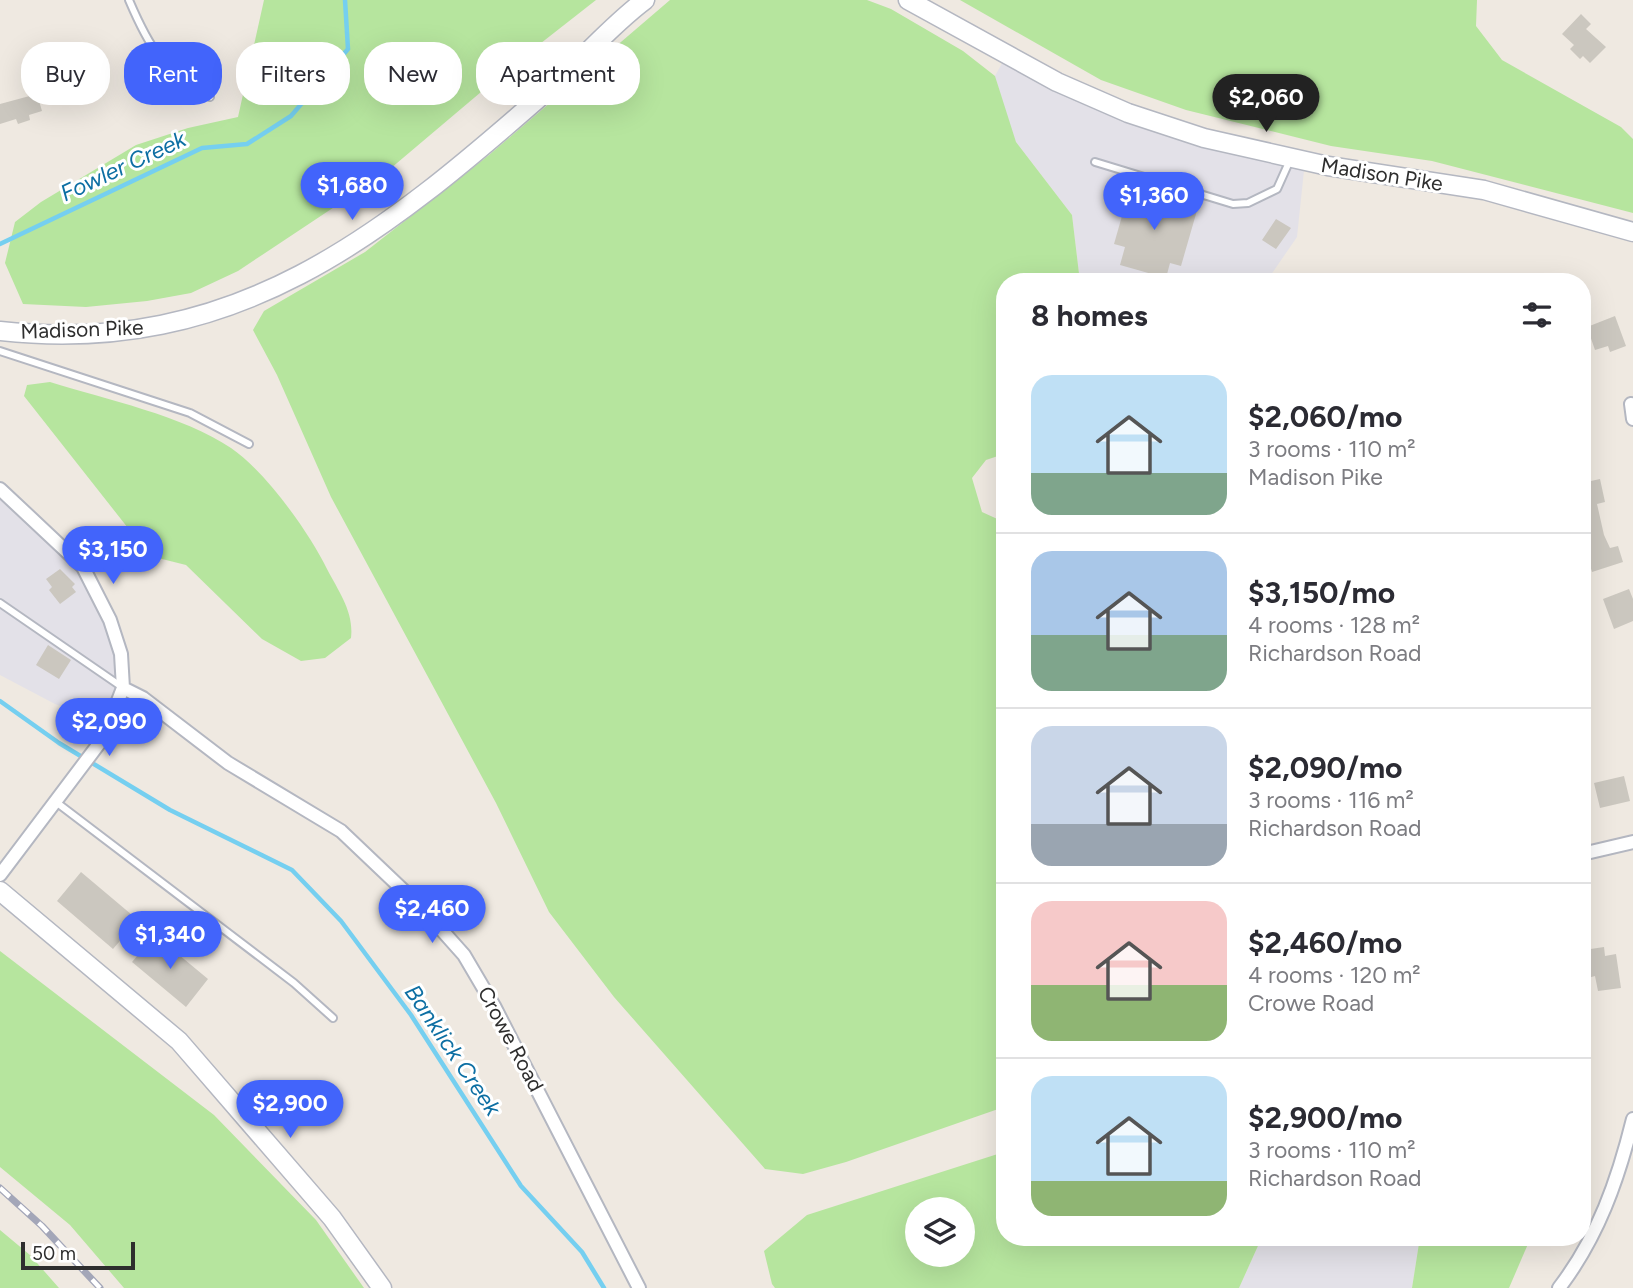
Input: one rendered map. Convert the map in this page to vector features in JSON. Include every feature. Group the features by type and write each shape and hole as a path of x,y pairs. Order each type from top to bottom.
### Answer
{"street":[{"name":"Madison Pike","path":"0,331 54,334 146,328 211,313 292,281 384,223 493,138 645,0"},
{"name":"Madison Pike","path":"908,0 1057,82 1128,113 1204,138 1290,159 1484,190 1633,232"},
{"path":"1631,404 1633,419"},
{"path":"0,489 83,567 110,620 121,654 123,688 111,725 0,875"},
{"name":"Crowe Road","path":"123,688 143,698 228,763 341,831 423,909 464,955 500,1018 639,1288"},
{"path":"1591,852 1633,842"},
{"path":"0,891 179,1041 332,1219 382,1288"},
{"path":"1591,1241 1622,1164 1633,1119"},
{"path":"1559,1288 1588,1246"}],"lane":[{"path":"130,0 152,42"},
{"path":"1095,162 1233,204 1248,203 1277,189 1290,159"},
{"path":"0,351 190,413 249,444"},
{"path":"0,603 123,688"},
{"path":"56,801 294,983 333,1018"}],"shaded area":[{"path":"1007,54 1057,82 1305,161 1297,237 1272,273 1079,273 1072,215 1016,142 995,76"},
{"path":"0,489 62,545 101,597 123,688 111,725 55,704 0,675"},
{"path":"1258,1246 1419,1246 1412,1288 1239,1288"}],"green space":[{"path":"264,0 596,0 542,42 476,42 476,96 384,174 238,271 191,293 147,301 86,307 23,304 5,263 15,222 41,202 136,145 188,128 238,117 241,105 350,105 350,42 255,42"},
{"path":"670,0 867,0 891,9 963,51 995,76 1016,142 1072,215 1079,273 996,273 996,457 986,460 972,478 982,512 996,518 996,1110 846,1162 803,1174 765,1169 614,997 549,912 496,803 331,497 277,375 253,330 264,311 365,252 489,155 547,105 640,105 640,42 621,42"},
{"path":"960,0 1477,0 1476,26 1502,60 1621,127 1633,139 1633,213 1432,161 1331,146 1186,110 1101,80"},
{"path":"50,382 144,409 191,427 244,458 285,503 319,554 348,611 351,638 325,658 301,661 262,639 186,565 150,556 24,396 27,385"},
{"path":"0,951 214,1115 316,1220 364,1288 124,1288 70,1225 0,1167"},
{"path":"996,1155 996,1246 1258,1246 1239,1288 775,1288 764,1251 807,1215"},
{"path":"0,1230 30,1255 59,1288 0,1288"},
{"path":"1419,1246 1527,1246 1509,1288 1412,1288"}],"building":[{"path":"1581,14 1591,24 1586,29 1606,47 1590,63 1583,56 1580,59 1570,49 1574,45 1562,34"},
{"path":"21,98 21,105 40,105 42,111 29,115 30,120 18,124 16,119 0,124 0,104"},
{"path":"1130,188 1198,207 1181,266 1170,263 1167,273 1148,273 1120,265 1125,247 1114,244"},
{"path":"1276,219 1291,228 1276,249 1262,240"},
{"path":"1615,316 1626,346 1610,352 1608,346 1595,350 1591,338 1591,325"},
{"path":"1600,479 1605,502 1597,504 1604,535 1610,548 1618,546 1623,562 1592,572 1591,569 1591,481"},
{"path":"60,569 75,584 72,587 76,592 60,604 49,590 52,587 46,579"},
{"path":"1629,589 1633,599 1633,621 1614,629 1603,599"},
{"path":"48,645 71,660 59,679 36,665"},
{"path":"1624,776 1630,801 1600,808 1594,783"},
{"path":"81,872 138,920 113,949 57,901"},
{"path":"155,935 208,979 186,1007 132,962"},
{"path":"1604,947 1605,956 1616,954 1621,988 1598,991 1595,976 1591,977 1591,949"}],"waterway":[{"name":"Fowler Creek","path":"0,244 202,148 247,144 291,116 348,49 345,0"},
{"name":"Banklick Creek","path":"0,701 59,743 170,810 292,870 341,921 411,1015 521,1186 582,1252 604,1288"}],"railway":[{"path":"0,1188 42,1226 100,1288"}]}
